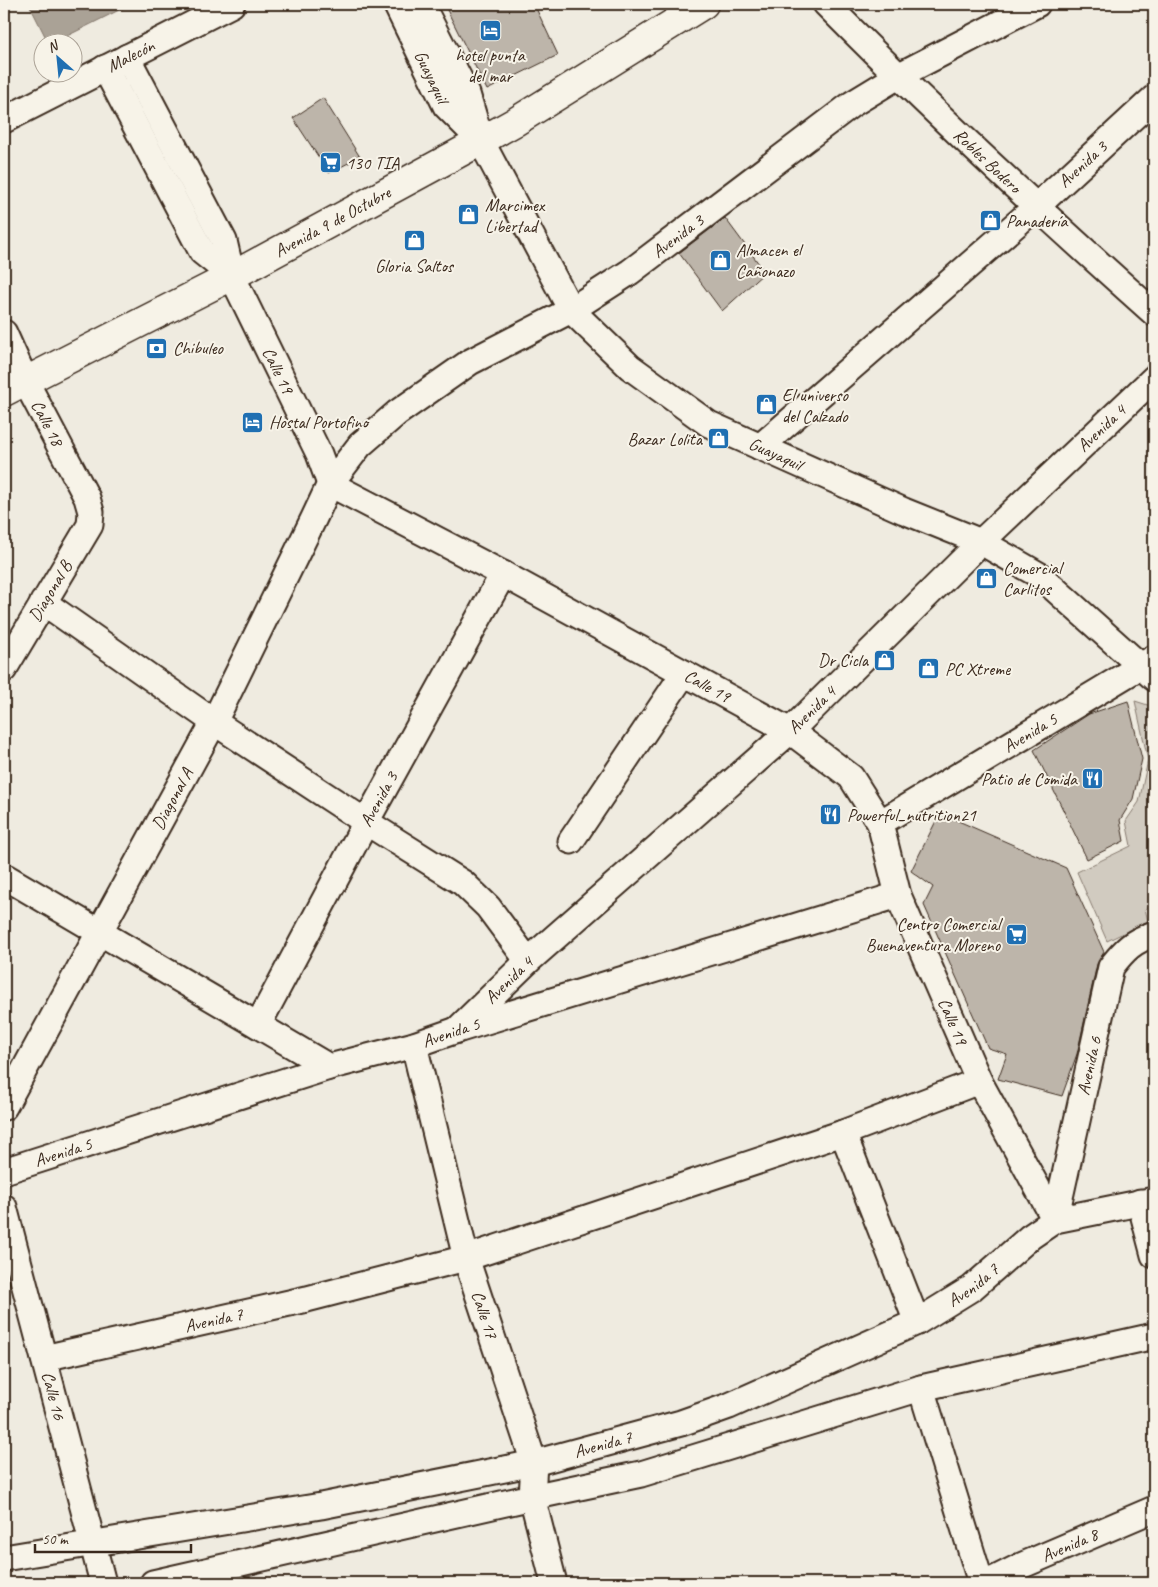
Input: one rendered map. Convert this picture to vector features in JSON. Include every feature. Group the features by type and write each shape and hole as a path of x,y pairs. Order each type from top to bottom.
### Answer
{"main road":[{"name":"Avenida 9 de Octubre","path":"15,387 236,284 515,122 704,4"}],"street":[{"name":"Malecón","path":"4,120 232,4"},
{"name":"Guayaquil","path":"396,4 446,106 481,141"},
{"name":"Guayaquil","path":"421,4 468,94 481,141 570,310 630,366 709,424 904,511 981,542 1039,575 1150,667"},
{"name":"Robles Bodero","path":"826,4 898,76 1036,207 1154,313"},
{"name":"Avenida 3","path":"330,484 360,445 397,414 470,362 570,310 630,272 852,104 898,76 1037,4"},
{"name":"Calle 19","path":"127,58 224,241 236,284 319,454 330,484 503,574 790,731 850,777 880,823 898,896 979,1081 1055,1220"},
{"name":"Calle 19","path":"105,68 202,252 236,284"},
{"name":"Avenida 3","path":"760,448 1036,207 1154,98"},
{"name":"Calle 18","path":"4,333 15,387 87,498 91,512"},
{"name":"Avenida 4","path":"457,1030 528,961 790,731 981,542 1154,378"},
{"name":"Diagonal A","path":"4,1107 214,722 330,484"},
{"name":"Diagonal B","path":"5,664 90,525 91,512"},
{"name":"Avenida 3","path":"258,1025 366,822 503,574"},
{"path":"43,602 214,722 463,883 488,907 528,961"},
{"name":"Avenida 5","path":"880,823 1150,667"},
{"path":"571,840 684,673"},
{"path":"4,876 329,1067"},
{"name":"Avenida 5","path":"4,1171 329,1067 414,1045 457,1030 898,896"},
{"name":"Avenida 6","path":"1055,1220 1111,966 1124,950 1143,938 1154,934"},
{"name":"Calle 17","path":"414,1045 466,1258 534,1463 532,1497 554,1583"},
{"name":"Avenida 7","path":"44,1358 307,1299 466,1258 843,1133 979,1081"},
{"path":"843,1133 917,1322"},
{"path":"1147,1201 1154,1254"},
{"name":"Avenida 7","path":"4,1558 321,1506 534,1463 680,1424 729,1406 917,1322 972,1288 1030,1238 1055,1220 1147,1201"},
{"name":"Calle 16","path":"4,1207 103,1583"},
{"name":"Avenida 7","path":"154,1583 641,1474 922,1388 1154,1336"},
{"path":"922,1388 981,1583"},
{"name":"Avenida 8","path":"987,1583 1023,1565 1154,1508"}],"shaded area":[{"path":"29,4 131,4 75,32 43,32"},
{"path":"1135,701 1154,707 1154,905 1145,909 1148,921 1107,941 1077,872 1131,846 1126,821 1139,802 1148,760"}],"building":[{"path":"444,4 534,4 558,55 487,90"},
{"path":"323,98 360,157 329,173 293,118"},
{"name":"Almacen el Cañonazo","path":"725,218 765,272 722,311 679,253"},
{"name":"Patio de Comida","path":"1128,701 1142,759 1133,799 1120,820 1124,841 1087,859 1034,750 1089,714"},
{"name":"Centro Comercial Buenaventura Moreno","path":"940,813 1066,868 1104,952 1097,964 1077,1054 1062,1096 998,1079 1007,1054 988,1048 924,905 933,887 911,871"}],"place":[{"name":"hotel punta del mar","path":"490,30"},
{"name":"130 TIA","path":"330,163"},
{"name":"Marcimex Libertad","path":"469,215"},
{"name":"Panadería","path":"990,221"},
{"name":"Gloria Saltos","path":"414,241"},
{"name":"Almacen el Cañonazo","path":"720,260"},
{"name":"Chibuleo","path":"157,348"},
{"name":"El universo del Calzado","path":"766,405"},
{"name":"Hostal Portofino","path":"253,422"},
{"name":"Bazar Lolita","path":"718,439"},
{"name":"Comercial Carlitos","path":"987,578"},
{"name":"Dr Cicla","path":"884,660"},
{"name":"PC Xtreme","path":"929,669"},
{"name":"Patio de Comida","path":"1093,779"},
{"name":"Powerful_nutrition21","path":"831,815"},
{"name":"Centro Comercial Buenaventura Moreno","path":"1016,934"}]}
